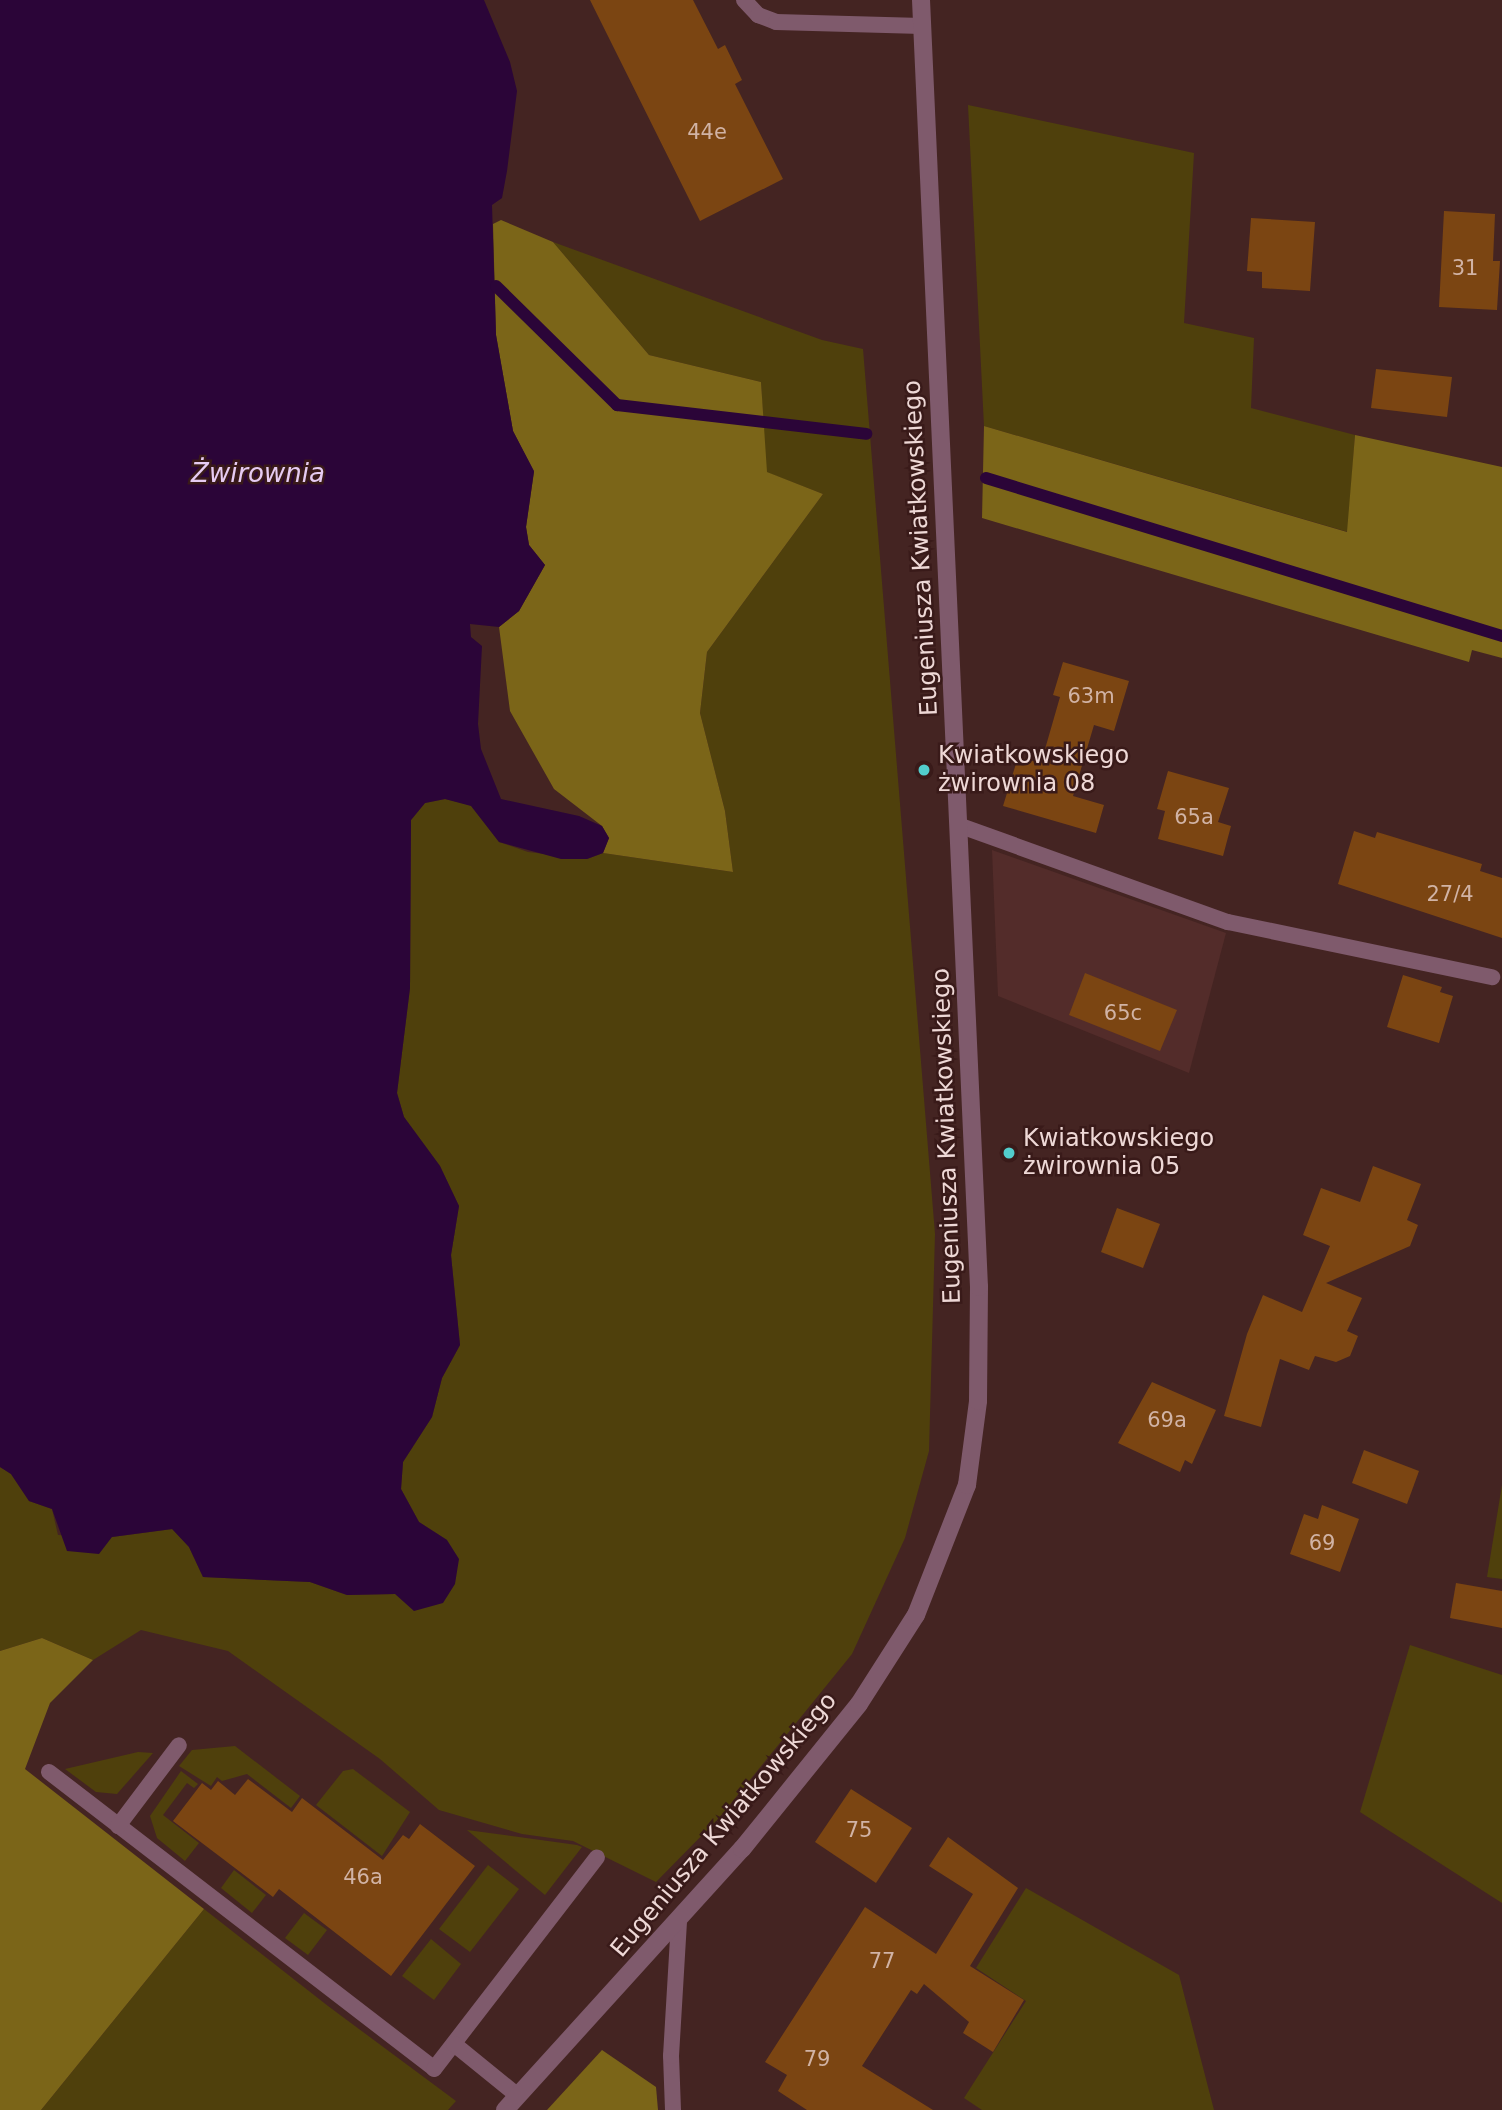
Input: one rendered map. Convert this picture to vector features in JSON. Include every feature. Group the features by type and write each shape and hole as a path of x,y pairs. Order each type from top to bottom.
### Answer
{"street":[{"name":"Eugeniusza Kwiatkowskiego","path":"505,2110 679,1921 859,1704 916,1615 967,1485 978,1401 979,1287 921,0"}],"lane":[{"path":"744,0 758,15 776,22 922,26"},
{"path":"958,825 1228,922 1492,977"},
{"path":"118,1826 179,1745"},
{"path":"49,1772 434,2069 597,1857"},
{"path":"673,2110 671,2056 679,1921"},
{"path":"454,2044 518,2096"}],"shaded area":[{"path":"968,105 1194,153 1184,323 1254,338 1251,408 1355,435 1348,532 984,426"},
{"path":"501,220 553,242 649,355 761,382 767,472 823,494 707,652 700,713 725,811 733,872 603,853 609,838 602,826 554,789 510,711 499,627 519,611 545,565 529,545 526,527 534,472 513,431 496,335 493,224"},
{"path":"553,242 822,340 863,349 935,1234 929,1451 905,1538 852,1654 719,1818 656,1882 573,1841 522,1834 439,1810 380,1759 228,1651 141,1630 93,1660 42,1638 0,1651 0,1467 11,1474 29,1501 52,1509 58,1535 112,1537 173,1529 189,1547 203,1577 310,1582 347,1595 395,1594 447,1540 419,1522 401,1489 403,1462 432,1417 442,1378 460,1345 451,1255 459,1206 440,1166 404,1117 397,1093 410,988 411,820 425,803 445,799 471,805 499,842 528,852 587,859 603,853 733,872 725,811 700,713 707,652 823,494 766,472 761,382 649,355"},
{"path":"984,426 1347,532 1355,435 1502,467 1502,658 1472,650 1469,662 982,518"},
{"path":"992,850 1226,933 1189,1073 998,996"},
{"path":"1502,1485 1502,1579 1487,1577"},
{"path":"42,1638 93,1660 50,1703 25,1769 204,1909 41,2110 0,2110 0,1651"},
{"path":"1410,1645 1502,1675 1502,1903 1360,1812"},
{"path":"235,1746 300,1796 291,1808 247,1774 222,1781 217,1777 211,1786 179,1766 192,1750"},
{"path":"138,1752 153,1753 117,1794 96,1792 65,1769"},
{"path":"353,1769 410,1812 382,1856 316,1805 343,1771"},
{"path":"181,1771 198,1784 194,1788 187,1783 163,1815 199,1843 185,1861 157,1838 150,1816"},
{"path":"467,1830 577,1845 582,1847 545,1895"},
{"path":"488,1865 519,1889 470,1952 439,1929"},
{"path":"234,1870 266,1895 252,1913 221,1888"},
{"path":"1026,1888 1179,1975 1214,2110 982,2110 964,2098 1026,2001 976,1968"},
{"path":"204,1909 456,2101 448,2110 41,2110"},
{"path":"304,1913 327,1930 308,1955 285,1938"},
{"path":"431,1939 461,1964 434,2000 402,1976"},
{"path":"602,2050 656,2087 658,2110 547,2110"}],"water":[{"name":"Żwirownia","path":"0,0 484,0 510,62 517,91 507,171 502,198 492,205 496,335 513,431 534,471 526,527 529,545 545,565 519,611 499,627 470,624 471,637 482,646 478,724 481,749 501,799 579,816 602,826 609,838 603,853 587,859 561,859 499,842 471,806 445,799 425,803 411,820 410,988 397,1093 404,1117 440,1166 459,1206 451,1255 460,1345 442,1378 432,1417 403,1462 401,1489 419,1522 447,1540 459,1559 455,1584 443,1603 414,1611 395,1594 347,1595 310,1582 203,1577 189,1547 172,1529 112,1537 99,1554 67,1551 52,1509 29,1501 11,1474 0,1467"}],"building":[{"path":"590,0 693,0 718,49 725,45 742,80 735,84 783,179 700,221"},
{"path":"1444,211 1495,214 1493,261 1500,261 1497,310 1439,307"},
{"path":"1251,218 1315,222 1310,291 1262,288 1262,272 1247,271"},
{"path":"1376,369 1452,377 1447,417 1371,408"},
{"path":"1063,662 1129,681 1114,731 1094,725 1073,796 1104,805 1096,833 1003,806 1018,757 1041,763 1060,697 1053,695"},
{"path":"1168,771 1229,788 1218,822 1231,826 1223,856 1158,839 1165,811 1157,809"},
{"path":"1354,831 1375,838 1377,832 1482,864 1480,871 1502,878 1502,938 1338,884"},
{"path":"1085,973 1177,1010 1160,1051 1069,1015"},
{"path":"1403,975 1442,987 1440,992 1453,996 1439,1043 1387,1027"},
{"path":"1373,1166 1421,1184 1407,1220 1418,1225 1410,1246 1326,1283 1362,1298 1347,1331 1358,1336 1350,1356 1336,1362 1315,1356 1309,1370 1280,1359 1261,1427 1224,1416 1247,1334 1263,1295 1302,1312 1330,1246 1303,1235 1321,1188 1360,1202"},
{"path":"1117,1208 1160,1224 1143,1268 1101,1252"},
{"path":"1152,1382 1216,1410 1192,1464 1185,1460 1180,1472 1118,1443"},
{"path":"1364,1450 1419,1471 1407,1504 1352,1483"},
{"path":"1322,1505 1359,1519 1340,1572 1290,1554 1304,1514 1318,1519"},
{"path":"1456,1583 1502,1591 1502,1628 1450,1618"},
{"path":"248,1779 292,1812 302,1798 383,1860 403,1835 409,1839 420,1824 475,1866 391,1976 279,1889 273,1897 173,1821 202,1783 211,1790 218,1781 235,1795"},
{"path":"851,1789 912,1828 876,1883 815,1842"},
{"path":"948,1837 1018,1888 970,1966 1024,2000 993,2052 963,2033 969,2022 924,1984 917,1994 911,1990 862,2066 933,2110 807,2110 778,2091 787,2075 765,2062 865,1907 936,1954 973,1894 929,1866"}],"waterway":[{"path":"496,286 617,405 866,434"},
{"path":"986,478 1502,636"}],"place":[{"name":"Kwiatkowskiego żwirownia 08","path":"924,770"},
{"name":"Kwiatkowskiego żwirownia 05","path":"1009,1153"}]}
